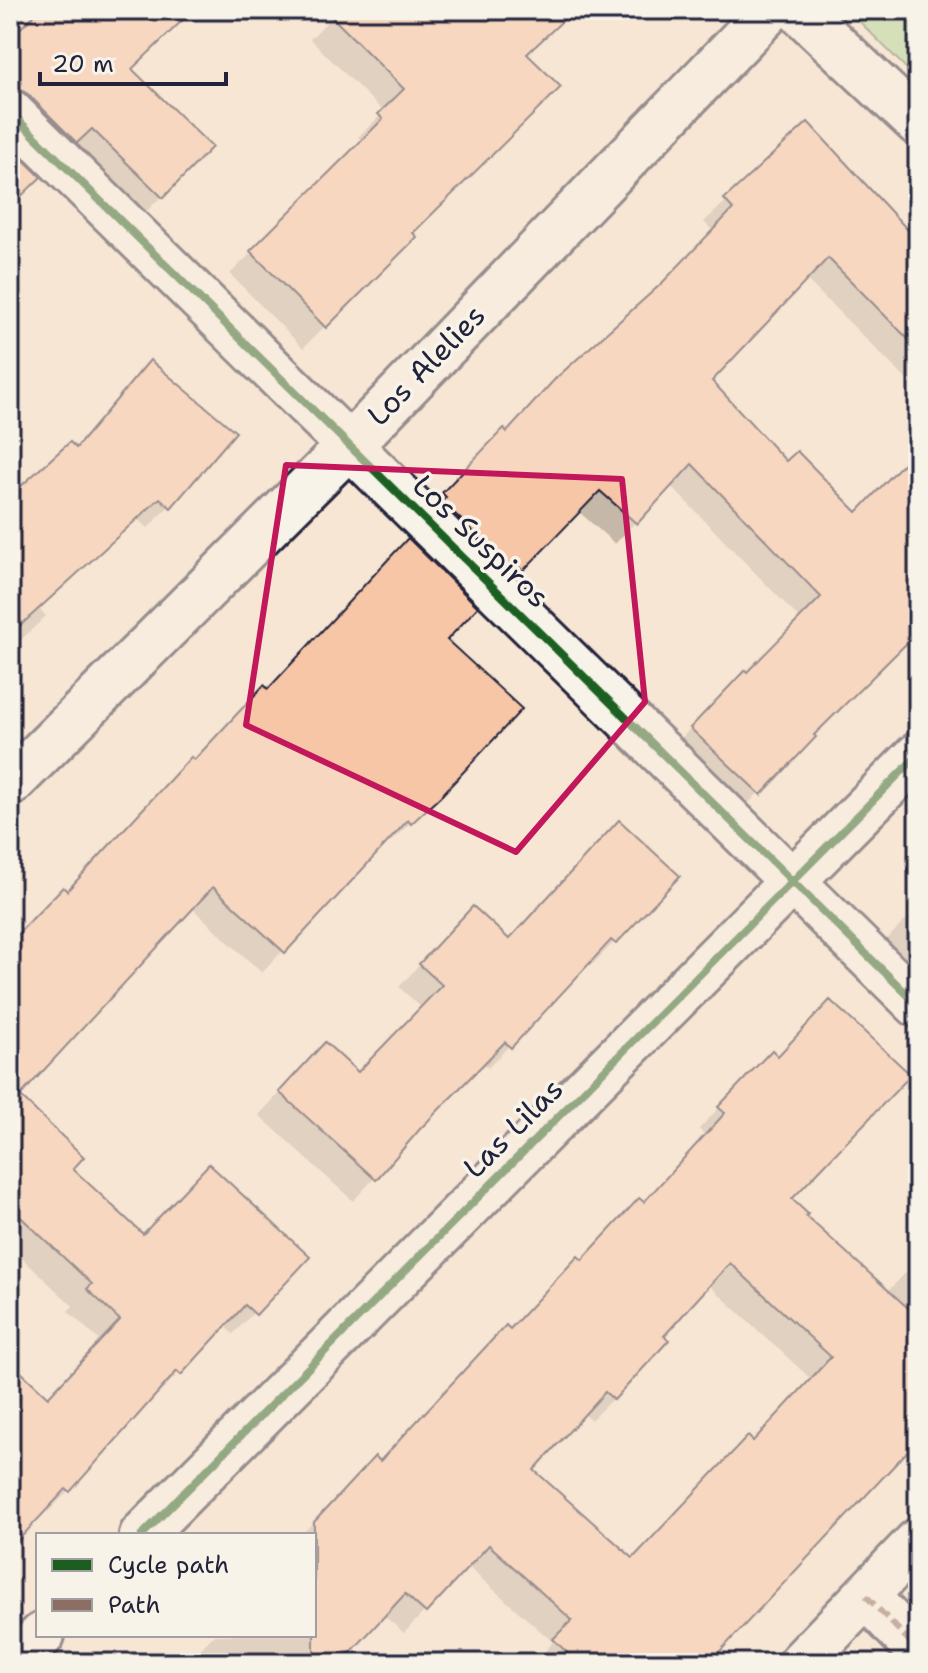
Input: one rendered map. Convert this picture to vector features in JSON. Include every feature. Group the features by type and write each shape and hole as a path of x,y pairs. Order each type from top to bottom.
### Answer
{"street":[{"name":"Los Alelies","path":"10,784 349,446 770,10"},
{"path":"798,10 918,123"},
{"name":"Los Suspiros","path":"10,112 918,1005"},
{"name":"Las Lilas","path":"144,1533 918,755"},
{"path":"801,1663 918,1541"},
{"path":"866,1596 918,1650"},
{"path":"14,1663 40,1637"}],"highlighted area":[{"path":"286,465 622,479 645,702 516,852 246,725"}],"green space":[{"path":"848,10 918,10 918,80"}],"building":[{"path":"40,10 193,10 132,69 212,147 163,198 92,129 77,143 28,94 10,88 10,38"},
{"path":"325,10 574,10 527,54 561,87 413,233 417,237 326,328 250,251 383,119 378,114 404,89"},
{"path":"808,122 918,241 918,349 828,258 712,381 786,461 797,451 857,512 918,448 918,632 814,735 816,737 761,795 690,728 821,597 692,464 637,524 600,491 523,571 516,565 512,570 442,501 446,497 442,493 504,428 507,432 555,379 661,284 733,209 724,199"},
{"path":"10,147 41,177 10,207"},
{"path":"150,360 236,432 171,508 160,498 10,635 10,496 70,442 76,448"},
{"path":"408,538 478,607 447,640 522,709 442,795 411,824 408,820 285,953 213,887 20,1096 84,1157 73,1169 143,1234 209,1164 310,1257 256,1315 245,1305 181,1375 177,1371 70,1492 66,1489 10,1549 10,1362 48,1397 120,1320 87,1289 92,1284 10,1207 10,942 63,887 67,891 191,757 194,760 264,685 268,689"},
{"path":"619,820 680,876 616,944 611,940 511,1048 505,1042 420,1129 376,1180 279,1092 325,1042 358,1072 442,985 419,964 473,906 509,939"},
{"path":"830,1000 911,1075 792,1199 808,1214 806,1216 918,1317 918,1440 709,1663 578,1663 553,1639 572,1620 489,1545 426,1613 405,1594 341,1663 314,1663 314,1522 375,1456 380,1461 506,1325 510,1329 578,1256 582,1260 639,1198 644,1202 725,1113 718,1107 772,1050 778,1056","holes":["730,1263 831,1357 753,1441 748,1436 633,1558 534,1470 605,1392 614,1400 669,1340 664,1336"]}],"marked path":[{"path":"866,1596 918,1650"}],"cycle path":[{"path":"10,112 918,1005"},
{"path":"144,1533 918,755"}]}
